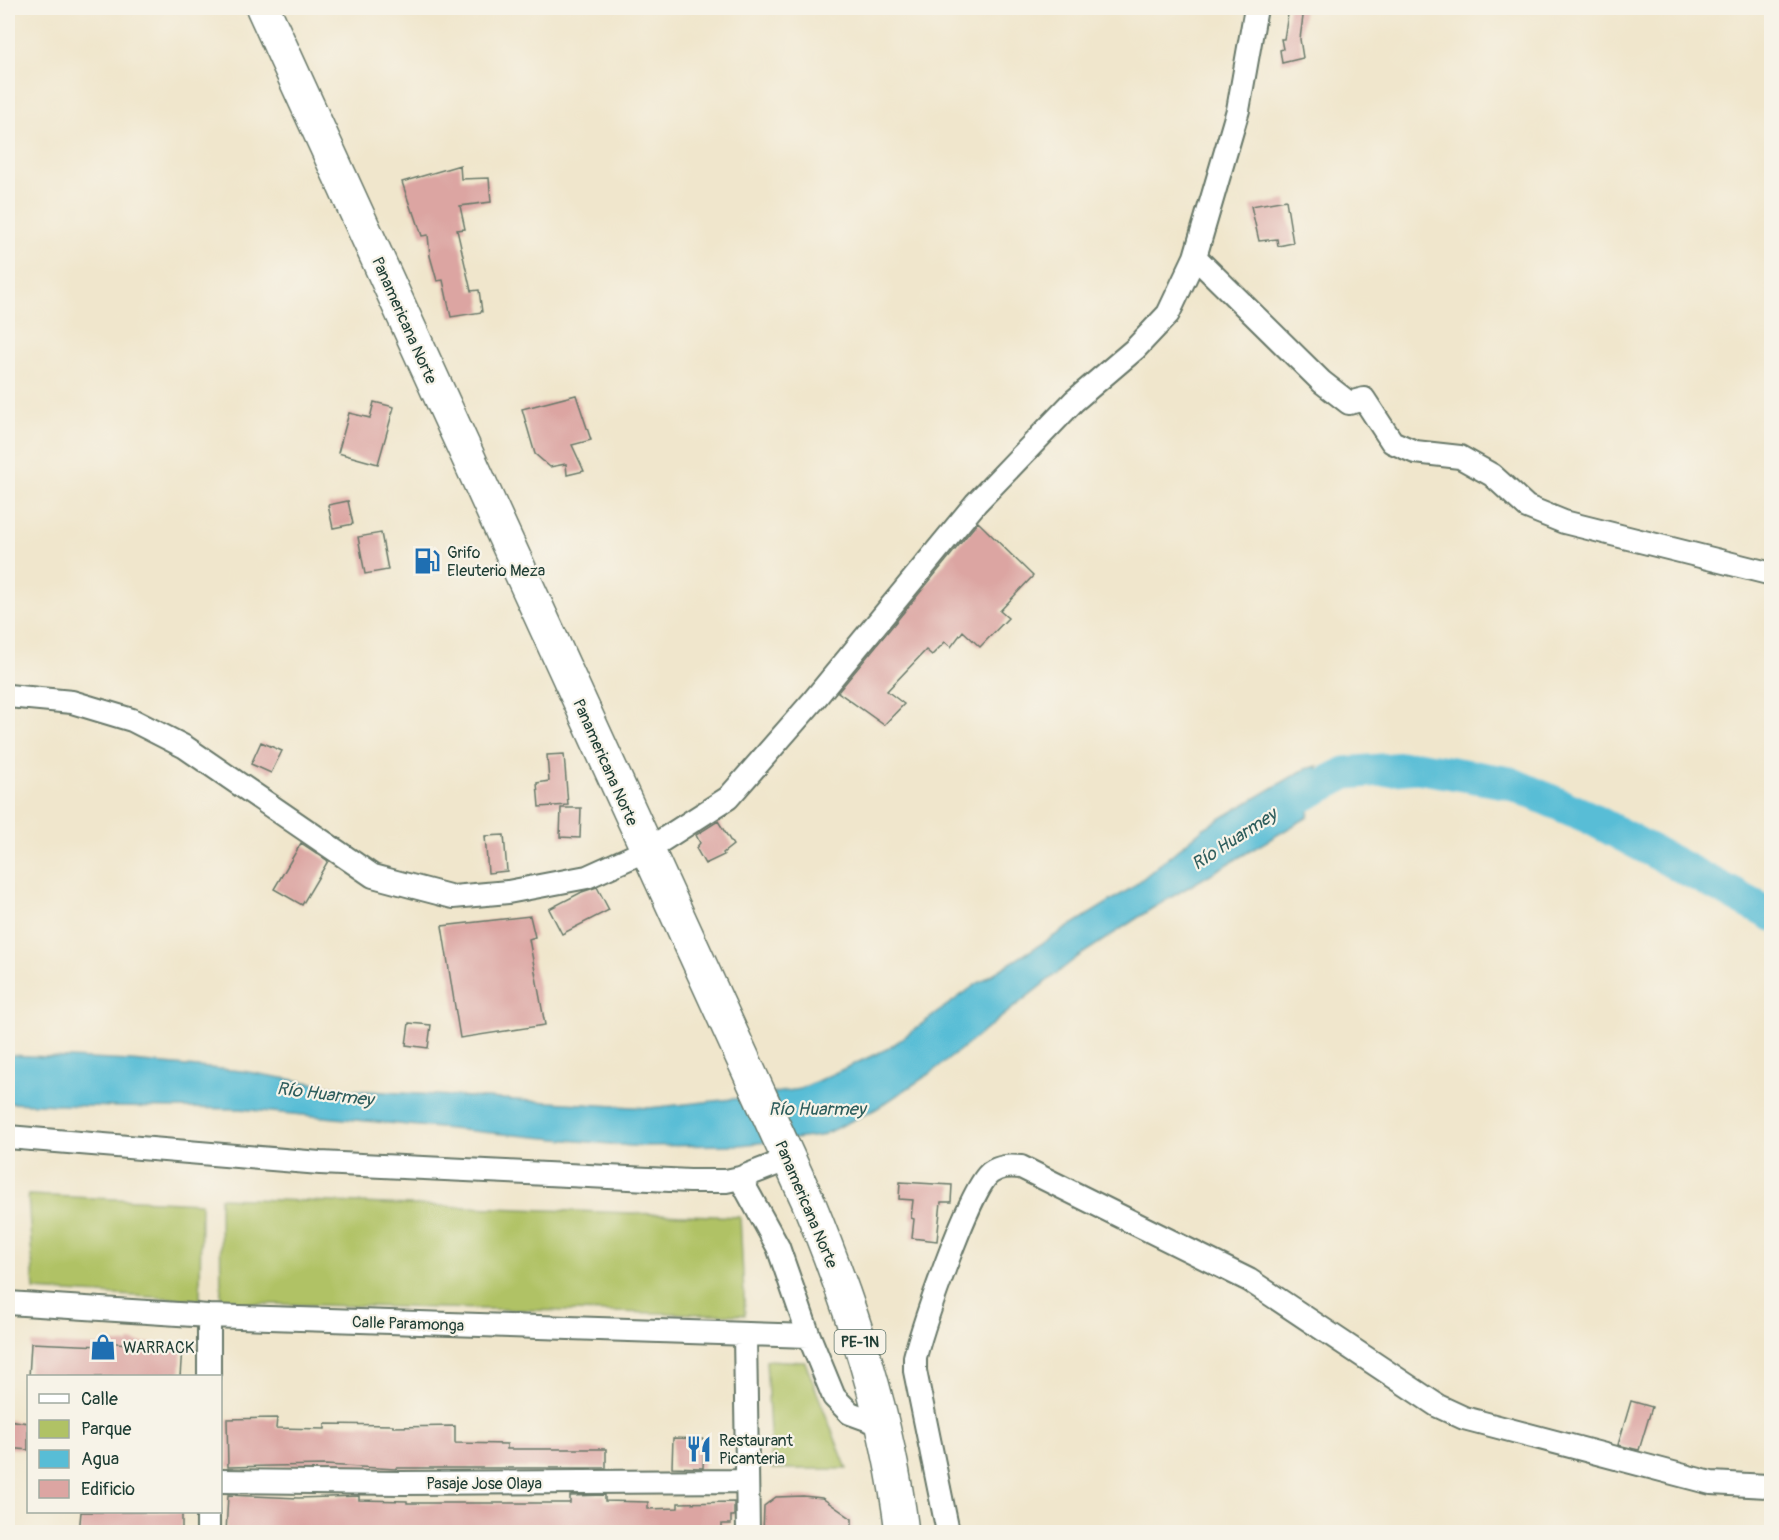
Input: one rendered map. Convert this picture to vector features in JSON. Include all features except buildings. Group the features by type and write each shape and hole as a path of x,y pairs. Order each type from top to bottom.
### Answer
{"highway":[{"name":"Panamericana Norte","path":"263,8 789,1159 841,1286 871,1378 883,1425 902,1533"}],"street":[{"path":"8,696 72,702 132,720 185,747 373,876 453,897 508,892 587,877 647,850 728,798 813,701 976,503 1074,401 1135,348 1168,314 1195,257 1238,110 1256,8"},
{"path":"1195,257 1322,382 1349,403 1364,399 1392,442 1415,452 1460,457 1492,475 1527,507 1564,522 1772,574"},
{"path":"8,1137 320,1163 690,1181 726,1181 740,1178 789,1159"},
{"path":"948,1533 915,1371 915,1357 950,1254 980,1184 991,1173 1006,1166 1021,1167 1249,1281 1438,1406 1464,1418 1711,1483 1767,1486"},
{"path":"740,1178 778,1246 809,1336 834,1397 850,1413 883,1425"},
{"name":"Calle Paramonga","path":"8,1303 209,1316 809,1336"},
{"path":"209,1316 209,1375"},
{"path":"745,1335 748,1533"},
{"name":"Pasaje Jose Olaya","path":"222,1481 414,1483 747,1481"},
{"path":"208,1513 208,1533"}],"green space":[{"path":"28,1195 201,1203 200,1300 34,1290"},
{"path":"220,1198 740,1217 745,1315 221,1303"},
{"path":"766,1360 805,1362 847,1469 772,1469"}],"water":[{"name":"Río Huarmey","path":"1318,766 1308,817 1151,909 1076,958 931,1073 876,1109 820,1136 740,1145 631,1146 240,1109 8,1103 8,1055 131,1061 242,1071 352,1090 649,1108 800,1089 889,1048 975,985 1130,889 1204,828 1305,769"}],"waterway":[{"name":"Río Huarmey","path":"1275,813 1296,799 1346,773 1417,767 1510,783 1588,817 1772,915"}],"place":[{"name":"Grifo Eleuterio Meza","path":"427,561"},
{"name":"WARRACK","path":"103,1347"},
{"name":"Restaurant Picanteria","path":"699,1449"}]}
